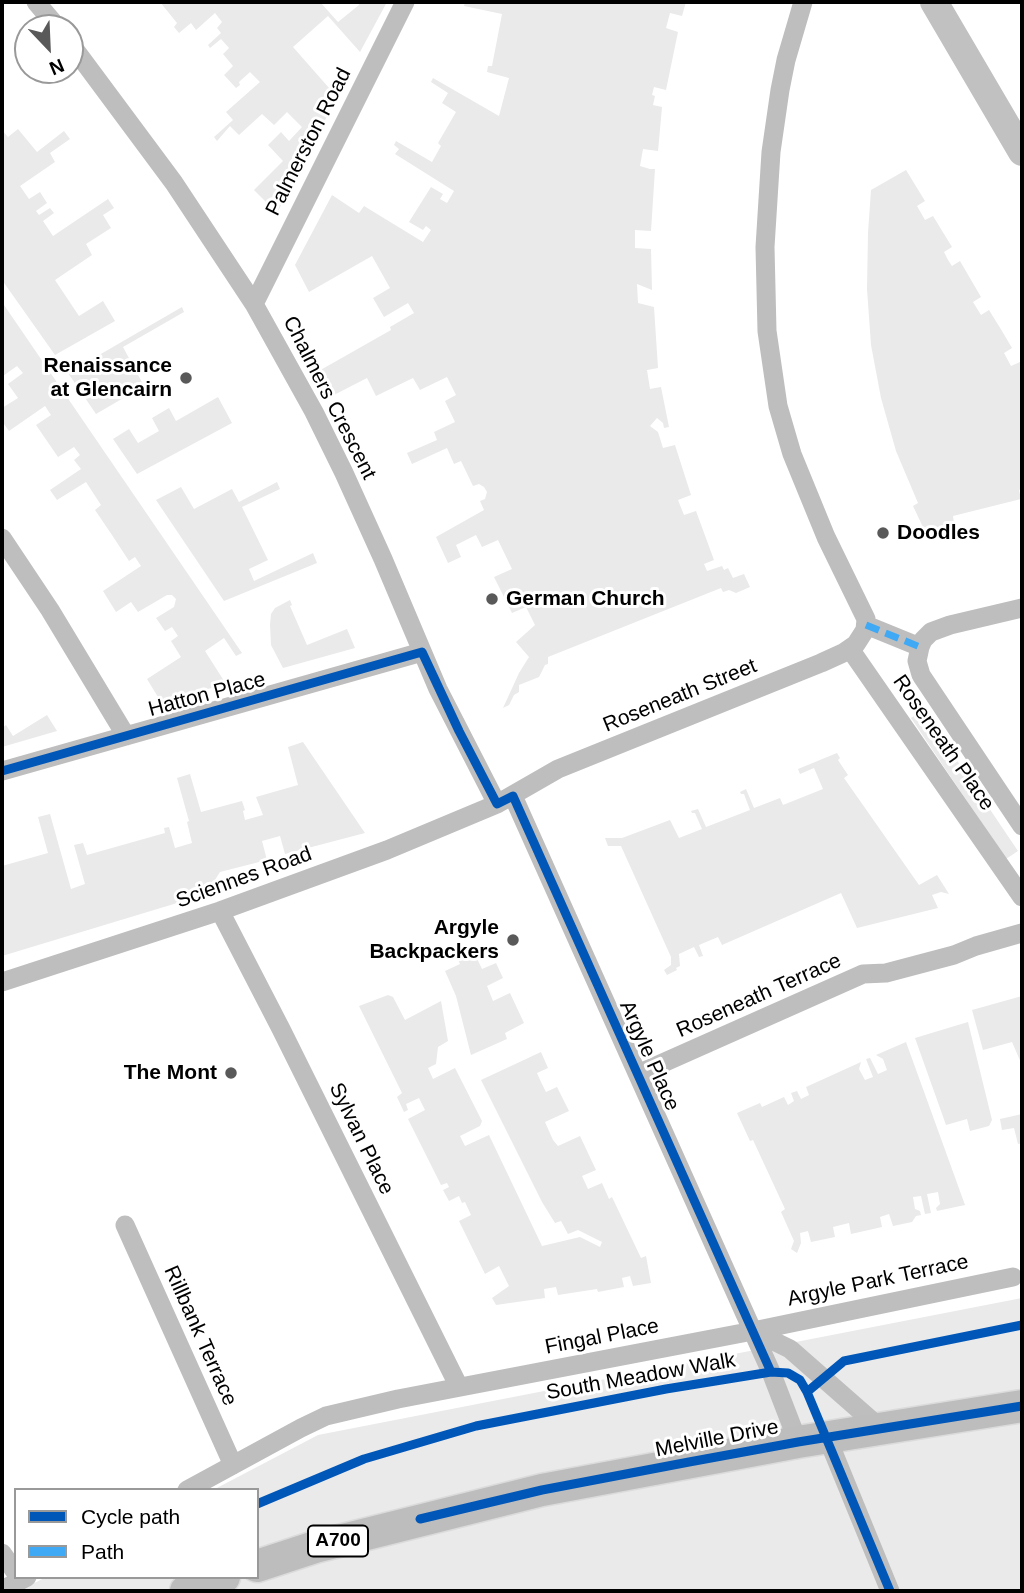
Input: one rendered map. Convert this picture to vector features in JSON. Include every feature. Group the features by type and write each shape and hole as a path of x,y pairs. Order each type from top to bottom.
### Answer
{"main road":[{"name":"Melville Drive","path":"259,1565 315,1547 542,1490 812,1439 1022,1406"},
{"path":"186,1591 219,1579"}],"street":[{"name":"Palmerston Road","path":"254,304 405,2"},
{"path":"803,2 784,70 771,152 765,247 768,331 778,406 795,464 866,622 920,647"},
{"path":"934,2 1022,152"},
{"name":"Chalmers Crescent","path":"84,62 174,183 254,304 314,412 344,473 459,731 505,800"},
{"path":"2,538 50,610 126,736"},
{"path":"1022,608 931,632 923,639 917,661 921,675 1022,826"},
{"path":"850,649 861,638 866,622"},
{"name":"Roseneath Street","path":"505,800 558,769 850,649"},
{"name":"Roseneath Place","path":"850,649 1022,897"},
{"name":"Hatton Place","path":"2,771 422,652"},
{"name":"Sciennes Road","path":"2,982 220,911 387,850 505,800"},
{"name":"Argyle Place","path":"505,800 638,1074 771,1372 812,1439 890,1591"},
{"name":"Sylvan Place","path":"220,911 459,1387"},
{"name":"Roseneath Terrace","path":"638,1074 863,974 886,973 1022,933"},
{"name":"Rillbank Terrace","path":"125,1225 233,1465"},
{"name":"Argyle Park Terrace","path":"753,1331 1013,1277"},
{"path":"753,1331 790,1349 880,1428"},
{"name":"Fingal Place","path":"191,1488 326,1416 398,1399 753,1331"},
{"path":"2,1553 14,1569"},
{"path":"2,1590 17,1579"}],"shaded area":[{"path":"160,2 322,2 338,22 359,5 358,2 387,2 360,52 328,16 293,47 337,97 277,213 254,190 283,161 268,145 281,132 289,141 302,127 287,112 274,125 262,114 239,135 230,126 217,141 214,137 233,120 226,112 260,82 250,72 236,88 224,75 233,66 223,54 229,48 221,39 210,48 208,45 221,33 217,28 222,22 215,13 196,30 191,23 179,33 174,27 177,23"},
{"path":"465,2 686,2 682,16 670,13 666,28 678,32 666,90 654,87 652,95 655,96 653,105 662,107 658,151 643,149 640,166 655,169 651,231 635,230 635,248 651,249 652,290 637,284 638,303 654,307 658,368 647,370 650,389 661,387 669,427 664,428 657,418 650,426 658,432 663,448 675,445 691,495 678,500 684,515 696,511 714,560 704,564 707,571 722,566 724,570 728,568 733,578 744,574 750,587 736,593 729,590 723,592 721,588 548,657 548,664 539,677 519,685 519,692 514,695 509,705 503,708 529,657 516,642 535,625 526,607 512,613 494,577 512,569 498,540 482,547 476,535 456,545 461,557 448,563 436,537 484,510 480,501 485,499 487,492 479,484 473,486 461,461 454,464 447,448 412,464 407,453 437,440 434,432 455,422 445,401 456,395 447,377 420,390 413,378 376,396 367,378 330,397 317,372 391,330 390,327 414,313 408,303 384,317 373,298 390,288 372,256 309,292 295,265 332,195 359,213 364,206 423,242 431,230 426,226 423,230 409,222 431,187 443,194 440,199 447,203 454,191 395,154 399,149 394,145 396,141 432,162 441,146 438,143 456,112 442,103 448,93 431,82 433,78 499,116 509,78 487,72 488,66 492,66 502,14 464,6"},
{"path":"18,129 37,152 64,131 70,139 50,153 55,162 20,186 29,199 40,192 47,203 36,211 39,215 50,208 54,213 43,221 53,236 108,199 114,208 103,215 111,228 86,244 92,255 55,280 79,316 103,301 115,321 55,355 2,280 2,130 8,137"},
{"path":"906,170 925,201 917,206 925,220 933,216 952,247 944,252 948,260 952,266 960,261 981,297 973,302 981,315 989,310 1012,348 1004,353 1011,366 1020,362 1022,365 1021,499 953,516 954,523 931,529 929,535 920,531 922,525 913,506 918,503 896,451 881,398 871,345 867,289 871,190"},
{"path":"2,302 242,653 236,656 224,638 205,651 226,684 161,702 147,679 181,657 171,641 178,636 172,627 165,631 156,618 174,607 176,599 167,595 138,612 131,602 116,612 103,591 141,566 135,557 129,561 95,510 101,505 86,482 57,500 50,490 81,469 74,460 80,455 74,447 58,457 36,425 51,415 45,406 9,431 2,425 2,408 18,398 8,384 23,373 17,366 3,376 2,374"},
{"path":"182,307 184,312 123,347 144,386 96,414 68,373"},
{"path":"218,397 232,423 137,474 113,439 129,429 138,443 159,431 152,418 169,408 176,421"},
{"path":"277,482 280,489 242,507 268,560 249,569 254,581 313,553 317,563 224,601 156,500 181,487 194,509 232,489 239,502"},
{"path":"290,600 290,606 307,645 347,629 355,648 283,668 271,645 271,614 275,608"},
{"path":"923,710 1018,851 1006,859 911,718"},
{"path":"47,715 57,731 2,747 2,728 6,725 13,736"},
{"path":"303,742 365,833 285,854 280,836 262,841 267,860 220,872 210,888 197,897 2,956 2,866 48,853 38,817 50,814 71,889 85,884 74,845 83,843 87,855 165,833 164,828 169,827 175,848 192,843 177,778 190,774 201,812 242,801 245,820 263,815 256,797 298,785 288,747"},
{"path":"837,753 840,758 838,760 848,775 844,778 919,885 937,875 949,894 941,892 932,895 938,908 857,928 841,893 722,945 718,937 699,945 703,956 699,957 694,947 679,954 680,966 667,975 664,970 671,965 671,957 621,846 608,846 605,838 622,838 670,820 679,838 702,829 695,813 691,811 698,809 706,827 750,810 744,794 740,792 746,789 754,808 780,798 783,805 823,789 814,768 800,774 798,769"},
{"path":"471,946 482,969 496,963 503,978 487,986 493,1001 510,993 524,1023 505,1033 507,1039 471,1055 456,996 445,971 460,964 455,953"},
{"path":"388,995 393,997 405,1020 441,1001 448,1041 438,1047 436,1064 428,1068 433,1079 455,1068 482,1121 480,1126 460,1136 465,1146 489,1135 542,1246 580,1237 600,1247 602,1242 578,1230 568,1234 561,1221 555,1223 481,1080 541,1052 548,1068 537,1073 541,1082 546,1092 557,1087 569,1111 545,1122 553,1140 558,1146 580,1136 596,1170 582,1176 588,1189 602,1183 609,1199 612,1197 641,1258 646,1256 651,1283 633,1286 630,1276 622,1278 624,1287 558,1295 556,1287 544,1289 545,1298 496,1305 492,1298 509,1286 499,1266 485,1274 459,1221 471,1215 465,1202 462,1203 459,1196 449,1201 443,1190 449,1187 447,1183 441,1185 408,1119 425,1110 419,1098 406,1104 408,1110 404,1112 397,1097 402,1093 359,1006"},
{"path":"1022,996 1022,1065 1012,1042 983,1050 972,1010"},
{"path":"968,1022 992,1120 989,1126 970,1131 967,1119 946,1125 915,1038"},
{"path":"906,1042 965,1205 937,1211 936,1208 940,1204 938,1192 927,1194 931,1213 925,1214 921,1196 913,1197 915,1209 920,1211 921,1215 916,1216 912,1222 893,1226 889,1214 880,1217 882,1227 851,1234 849,1223 833,1227 835,1237 811,1242 808,1231 800,1233 801,1243 797,1253 791,1249 794,1241 781,1212 785,1209 753,1140 750,1141 737,1113 760,1103 762,1107 784,1097 788,1105 794,1101 791,1093 797,1091 801,1099 809,1095 806,1087 861,1062 859,1069 865,1080 873,1077 866,1059 870,1058 878,1074 887,1070 883,1059 876,1055"},
{"path":"1022,1114 1022,1143 1018,1144 1014,1128 1002,1130 1000,1119"},
{"path":"1022,1298 1022,1591 19,1591 42,1579 259,1579 259,1488 217,1488 318,1435"}],"marked path":[{"path":"866,625 920,647"}],"cycle path":[{"path":"2,771 422,652 497,804 513,796 771,1372"},
{"path":"807,1392 844,1361 1022,1325"},
{"name":"South Meadow Walk","path":"259,1503 364,1459 476,1426 666,1389 771,1372 788,1373 800,1380 807,1392 890,1591"},
{"path":"420,1519 542,1490 689,1462 1022,1406"}],"place":[{"name":"Renaissance at Glencairn","path":"186,378"},
{"name":"Doodles","path":"883,533"},
{"name":"German Church","path":"492,599"},
{"name":"Argyle Backpackers","path":"513,940"},
{"name":"The Mont","path":"231,1073"}]}
